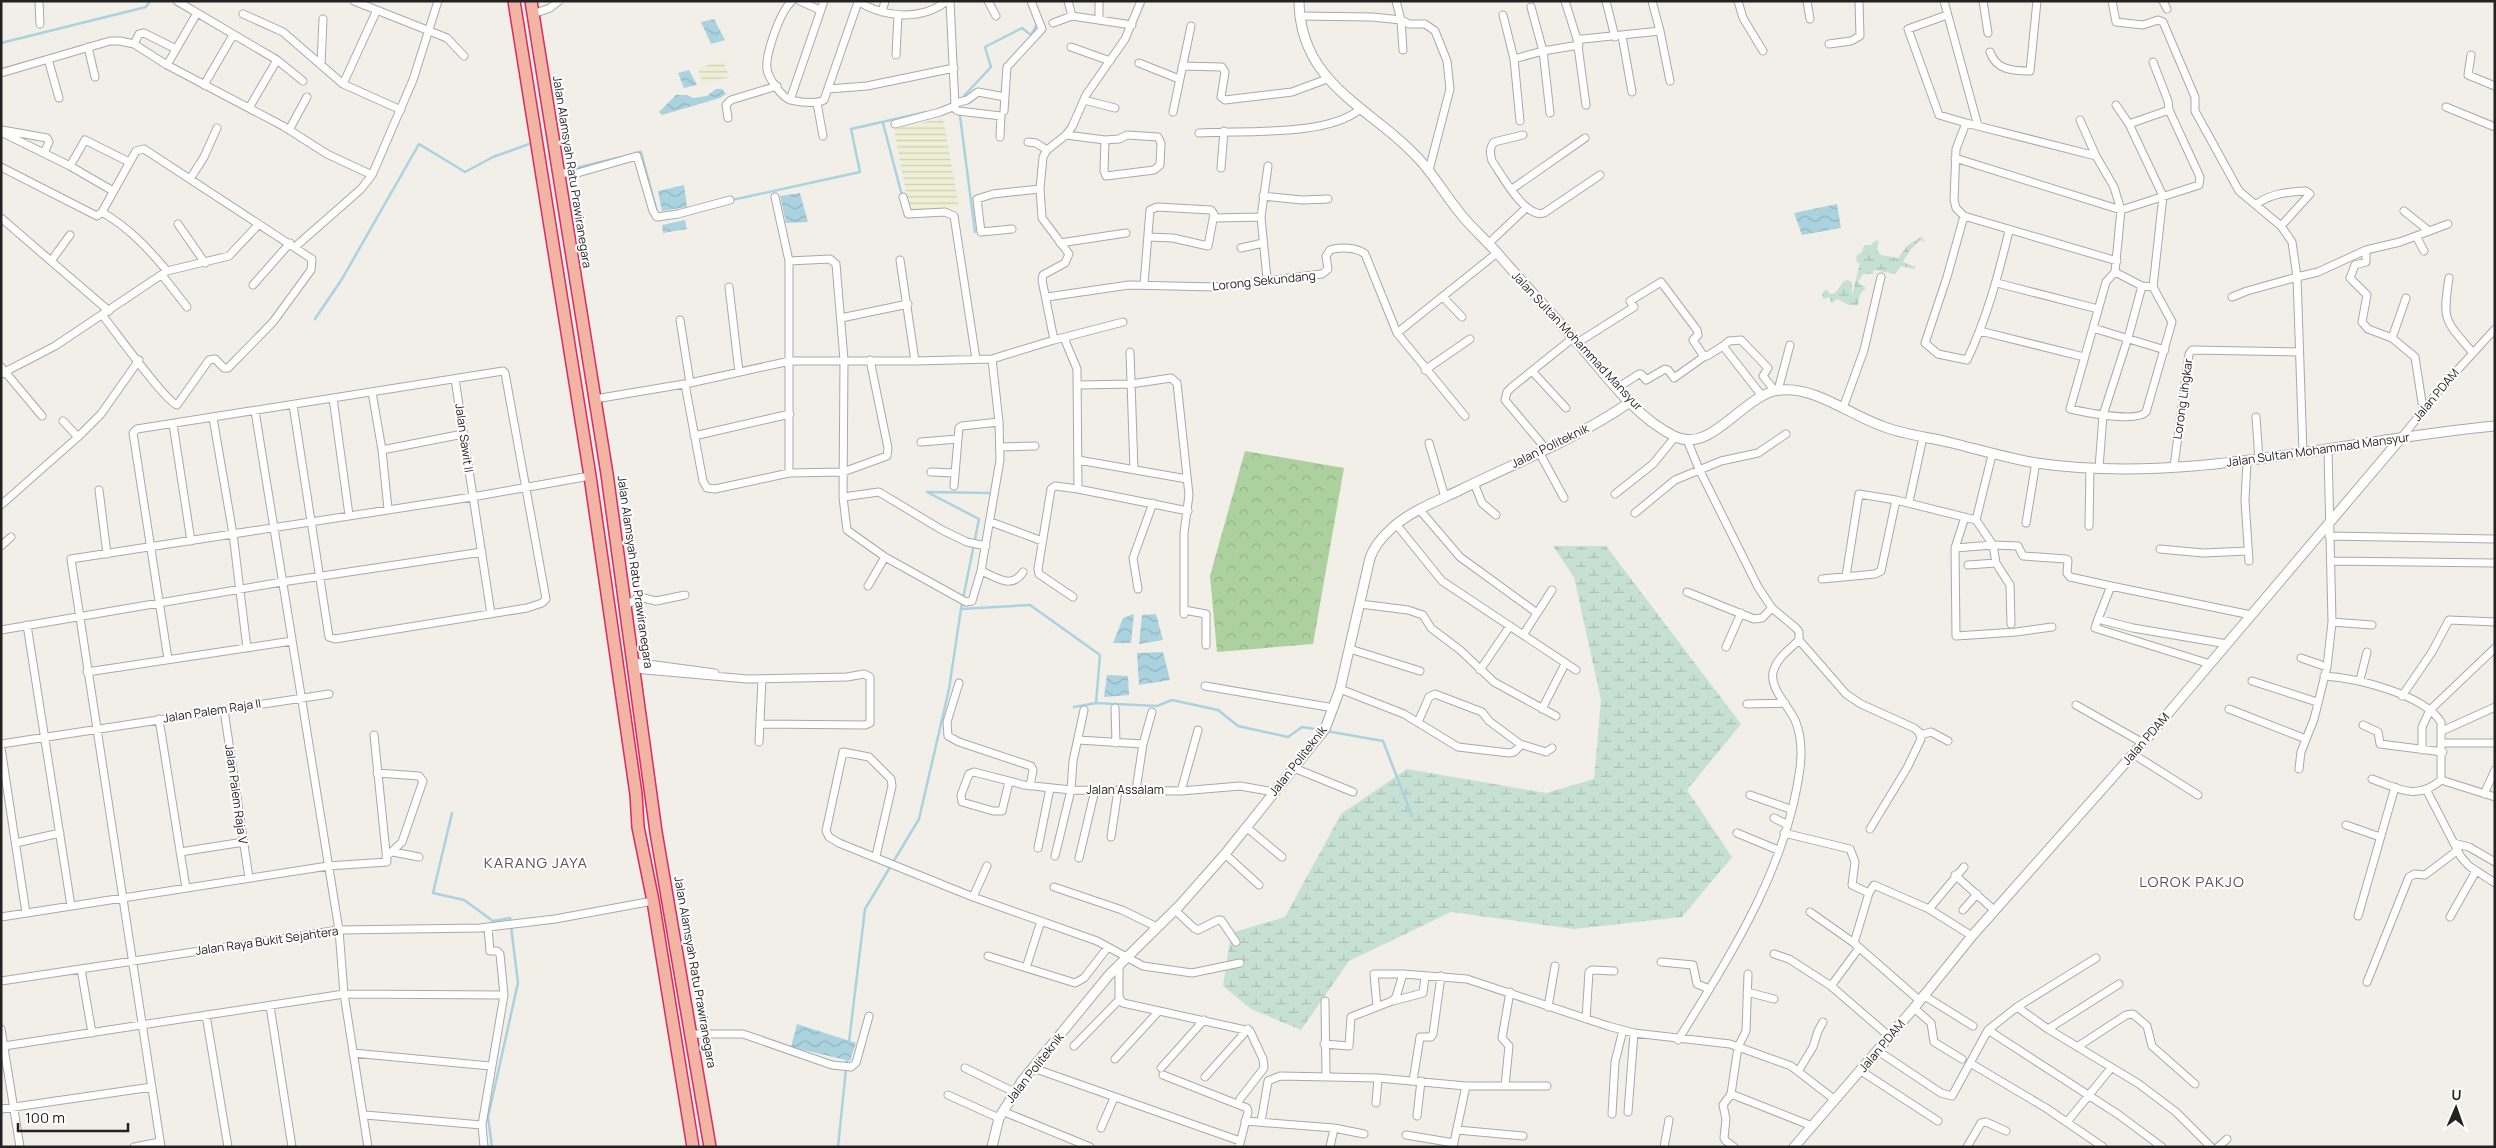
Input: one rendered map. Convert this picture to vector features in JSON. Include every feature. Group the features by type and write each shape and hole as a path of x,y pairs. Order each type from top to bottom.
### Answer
{"highway":[{"path":"514,1 538,161 590,476 636,794 638,827 653,901 693,1147"},
{"name":"Jalan Alamsyah Ratu Prawiranegara","path":"531,1 554,154 595,399 656,832 710,1147"},
{"path":"615,654 633,662"}],"street":[{"path":"39,1 40,24"},
{"path":"177,1 277,60 303,81"},
{"path":"253,285 292,245 361,189 372,175 401,110 438,1"},
{"path":"533,14 550,8 559,1"},
{"path":"792,1 780,18 766,61 767,72 790,100 817,103 824,100 858,2 882,12 898,15 916,15 930,11 949,1 955,102 958,111 1001,116 1000,137"},
{"path":"800,1 820,10"},
{"path":"790,100 824,1"},
{"path":"882,12 885,1"},
{"path":"988,1 996,16"},
{"path":"1004,111 1007,67 1042,29 1031,1"},
{"path":"1068,1 1072,16"},
{"path":"1098,19 1099,1"},
{"path":"1054,340 1043,274 1068,259 1068,254 1042,218 1040,189 1043,157 1047,150 1066,135 1084,100 1132,25 1141,1"},
{"name":"Jalan Sultan Mohammad Mansyur","path":"1299,1 1299,16 1312,57 1327,79 1359,110 1401,140 1429,170 1466,221 1630,402 1675,437 1687,440 1708,434 1762,396 1776,390 1797,391 1843,408 1885,428 1992,455 2094,468 2247,462 2495,426"},
{"path":"1396,1 1402,20 1402,50"},
{"path":"1565,1 1578,42 1586,105"},
{"path":"1606,1 1618,37 1632,92"},
{"path":"1652,1 1670,81"},
{"path":"1738,1 1743,18 1762,51"},
{"path":"1807,1 1810,19"},
{"path":"1829,44 1851,41 1860,36 1859,1"},
{"path":"1944,1 1978,126"},
{"path":"1983,1 1988,33"},
{"path":"1990,52 1992,60 2001,67 2018,71 2030,71 2037,1"},
{"path":"2112,1 2116,22 2142,25 2158,20 2163,22 2195,97 2195,111 2239,191 2257,204 2281,226 2292,242 2297,277 2303,453"},
{"path":"2163,1 2167,9"},
{"path":"359,2 376,12 447,38 464,56"},
{"path":"1531,7 1543,50 1550,113"},
{"path":"343,84 376,12"},
{"path":"167,65 197,13"},
{"path":"243,14 283,32 343,84 401,110"},
{"path":"896,55 898,15"},
{"path":"1503,15 1514,59 1520,121"},
{"path":"1947,15 1908,29 1938,115 2096,156"},
{"path":"1053,22 1072,16 1132,25"},
{"path":"1299,16 1372,17 1402,20 1409,24 1425,24 1435,31 1449,74 1448,105 1429,170"},
{"path":"320,65 324,19"},
{"path":"1173,112 1191,26"},
{"path":"1514,59 1578,42 1660,30"},
{"path":"134,44 142,33 176,49"},
{"path":"204,85 233,35"},
{"path":"1,73 88,47 120,41 134,44 167,65 289,130 327,154 372,175"},
{"path":"88,47 95,77"},
{"path":"1071,47 1110,61"},
{"path":"2471,55 2468,75 2495,86"},
{"path":"48,59 59,98"},
{"path":"249,108 277,60"},
{"path":"1956,158 2121,210 2199,185 2201,182 2169,110 2168,101 2153,62"},
{"path":"1139,63 1180,79"},
{"path":"1182,66 1222,67 1225,72 1221,97 1225,100 1292,92 1327,79"},
{"path":"828,89 867,86 954,68"},
{"path":"728,118 726,105 731,100 777,86"},
{"path":"895,124 955,102 967,100 978,92 1005,97"},
{"path":"289,130 308,97"},
{"path":"1084,100 1115,108"},
{"path":"817,103 823,136"},
{"path":"2080,120 2096,156 2114,187 2121,210 2115,272 2106,282 2070,409 2102,415 2143,415 2165,350 2172,322 2153,287 2163,196 2129,124 2116,105"},
{"path":"2446,107 2495,127"},
{"path":"1199,133 1300,128 1330,124 1359,110"},
{"path":"2129,124 2169,110"},
{"path":"1966,123 1956,149 1954,200 1956,208 1964,216 2009,231 2117,260"},
{"path":"190,179 204,157 217,128"},
{"path":"1,130 113,191"},
{"path":"1,130 47,138 49,142 44,152"},
{"path":"1221,168 1224,131"},
{"path":"1066,135 1105,140 1135,135 1157,136 1161,143 1160,165 1154,170 1106,176 1104,171 1105,140"},
{"path":"1522,212 1512,189 1492,161 1490,148 1494,142 1523,135"},
{"path":"1512,189 1585,138"},
{"path":"70,166 85,140 128,162"},
{"path":"1028,142 1036,143 1047,150"},
{"path":"1,167 95,216 102,212 128,162 136,151 144,148 312,259 312,266 273,322 228,368 224,368 215,359 209,360 180,404 174,404 160,391 106,314 51,261 1,218"},
{"path":"557,172 574,174 637,156 653,211 658,217 730,200"},
{"path":"1267,279 1261,217 1262,196 1268,166"},
{"path":"1522,212 1544,213 1600,175"},
{"path":"1012,229 981,232 977,199 993,194 1040,189"},
{"path":"2257,204 2264,198 2279,194 2306,191 2310,194 2281,226"},
{"path":"775,196 789,261 790,473"},
{"path":"903,196 908,214 945,212 954,216 976,359"},
{"path":"1262,196 1302,200 1328,198"},
{"path":"1144,284 1150,210 1152,208 1211,210 1214,218 1208,246 1173,238 1148,237"},
{"path":"2404,211 2429,231"},
{"path":"102,212 128,229 143,242 188,307"},
{"path":"1488,244 1522,212"},
{"path":"1964,216 1947,277 1925,343 1938,354 1966,360 1980,331 1996,283 2009,231"},
{"path":"1214,218 1261,217"},
{"path":"178,224 205,262"},
{"path":"2232,297 2247,291 2318,272 2366,250 2416,236 2448,224"},
{"path":"42,416 2,371 55,346 106,314 164,273 229,256 258,225"},
{"path":"1060,243 1126,233"},
{"path":"51,261 70,235"},
{"path":"2416,236 2424,251"},
{"path":"1241,248 1263,243"},
{"name":"Lorong Sekundang","path":"1046,297 1144,284 1215,287 1325,273 1328,269 1326,256 1330,250 1337,248 1361,250 1365,254 1397,333"},
{"path":"2366,250 2366,262 2355,265 2350,278 2367,295 2362,322 2368,329 2392,338 2415,357 2423,409"},
{"path":"1465,416 1425,370 1397,333 1497,253"},
{"path":"789,261 833,260 841,318 844,360 843,497 847,530 885,557 963,602 972,601 981,571 979,545 990,522 999,476 1000,422 992,358"},
{"path":"900,260 915,361"},
{"path":"2115,272 2142,286 2153,287"},
{"path":"1843,408 1864,350 1881,277"},
{"path":"2449,278 2444,308 2445,316 2451,327 2473,353"},
{"path":"1564,498 1542,451 1505,400 1507,392 1575,340 1634,307 1630,301 1661,282 1697,330 1698,334 1693,342 1705,356"},
{"path":"1996,283 2098,309"},
{"path":"2089,526 2094,468 2102,415 2128,338 2142,286"},
{"path":"729,287 739,372"},
{"path":"1443,297 1462,317"},
{"path":"2392,338 2406,298"},
{"path":"841,318 908,304"},
{"path":"680,320 694,436 703,481 707,488 715,489 790,473 843,472 885,458 889,453 870,360"},
{"path":"595,399 687,383 790,361 915,361 992,358 1124,322"},
{"path":"2093,328 2165,350"},
{"name":"Jalan PDAM","path":"1794,1147 1878,1052 1972,936 2143,743 2402,438 2423,409 2495,329"},
{"path":"1980,331 2084,357"},
{"path":"1064,338 1077,369 1079,385 1078,489"},
{"path":"1425,370 1470,339"},
{"path":"1618,388 1639,374 1646,380 1650,380 1665,369 1674,378 1729,341 1741,340 1768,368 1763,376 1776,390 1790,345"},
{"path":"1723,346 1762,396"},
{"name":"Lorong Lihgkar","path":"2174,466 2189,354 2192,350 2299,352"},
{"path":"1130,352 1134,470"},
{"path":"1,505 78,437 101,414 139,360"},
{"path":"168,660 134,431 137,429 501,371 505,373 546,599 542,603 526,608 333,639 330,637 293,405"},
{"path":"1532,371 1566,408"},
{"path":"1079,385 1131,384 1171,378 1177,383 1188,479 1188,511 1184,533 1184,612 1206,614 1206,645"},
{"name":"Jalan Sawit II","path":"455,379 491,614"},
{"path":"372,392 382,450 388,509"},
{"path":"333,398 349,515"},
{"name":"Jalan Politeknik","path":"992,1147 1000,1114 1033,1068 1122,961 1175,910 1225,854 1324,730 1340,689 1372,552 1396,524 1419,509 1542,451 1612,415 1630,402"},
{"path":"255,411 339,930 344,994 365,1116 368,1147"},
{"path":"694,436 790,414"},
{"path":"2256,417 2259,460"},
{"path":"213,418 233,534 238,590 247,648"},
{"path":"63,421 78,437"},
{"path":"954,486 959,428 962,426 1000,422"},
{"path":"173,424 191,541"},
{"path":"382,450 463,434"},
{"path":"1635,513 1675,480 1721,461 1758,453 1786,434"},
{"path":"1615,494 1653,464 1675,437"},
{"path":"1909,502 1923,437"},
{"path":"921,442 958,439"},
{"path":"1687,440 1699,469 1758,587 1772,608 1796,628 1799,640 1846,694 1861,704 1914,728 1920,735 1921,739 1907,768 1870,829"},
{"path":"1429,443 1445,497"},
{"path":"1000,447 1035,446"},
{"path":"2299,769 2327,667 2332,622 2328,523 2328,449"},
{"path":"1976,520 1992,455"},
{"path":"1078,460 1188,479"},
{"path":"2026,523 2036,462"},
{"path":"2247,462 2245,500 2249,561"},
{"path":"931,472 955,473"},
{"path":"134,1147 160,1145 78,618 71,559 472,497 590,476"},
{"path":"1474,483 1482,503 1496,515"},
{"path":"1073,597 1039,572 1051,489 1059,486 1078,489 1188,511"},
{"path":"99,490 107,554"},
{"path":"843,497 879,492 922,519 979,545"},
{"path":"1846,576 1859,494 1909,502 1965,516 1976,520 1993,545 1996,563 2010,585 2011,624"},
{"path":"1822,580 1875,574 1881,571 1896,500"},
{"path":"1138,589 1133,558 1153,503"},
{"path":"1419,509 1460,557 1537,613"},
{"path":"1965,516 1955,548 1956,636 2016,632 2052,627"},
{"path":"990,522 1042,541"},
{"path":"1396,524 1440,579 1564,664 1576,670"},
{"path":"2329,536 2495,539"},
{"path":"1,546 11,537"},
{"path":"1955,548 1993,545 2018,546 2023,556 2068,560 2067,573 2070,577 2251,615"},
{"path":"2160,549 2203,553 2248,551"},
{"path":"1,630 282,582 482,552"},
{"path":"868,586 885,557"},
{"path":"2331,561 2495,563"},
{"path":"1968,565 1996,563"},
{"path":"981,571 1012,583 1023,572"},
{"path":"2111,586 2095,628 2210,664"},
{"path":"1523,636 1552,590"},
{"path":"1687,592 1760,619 1772,608"},
{"path":"625,606 638,598 656,601 685,595"},
{"path":"1360,604 1408,610 1423,615 1431,628 1460,650 1480,670 1509,691 1556,716"},
{"path":"1726,647 1742,613"},
{"path":"2098,619 2132,628 2227,644"},
{"path":"2402,696 2432,652 2449,620 2495,622"},
{"path":"2332,622 2372,625"},
{"path":"27,625 71,906"},
{"path":"1480,670 1510,626"},
{"path":"1678,1040 1759,900 1784,833 1800,768 1800,738 1795,720 1775,685 1773,674 1780,658 1799,640"},
{"path":"87,672 292,641"},
{"path":"2422,750 2422,727 2430,710 2495,648"},
{"path":"1350,649 1420,671"},
{"path":"2360,680 2367,652"},
{"path":"2301,658 2327,667"},
{"path":"633,662 747,680 762,678 847,677 866,674 870,680 870,723 865,725 761,724"},
{"path":"1542,709 1564,664"},
{"path":"2324,676 2360,680 2402,696 2430,710 2441,722 2441,780 2427,791 2408,792 2372,779"},
{"path":"760,742 762,678"},
{"path":"2252,681 2318,702"},
{"path":"959,683 947,722 948,736 959,742 1031,766 1033,770 1030,786"},
{"path":"1205,686 1334,708"},
{"path":"1340,689 1384,705 1418,722 1458,747 1509,753 1514,752 1521,745"},
{"name":"Jalan Palem Raja II","path":"1,744 329,694"},
{"path":"1418,722 1429,698 1435,694 1482,712 1489,721 1521,745 1541,752 1546,752 1552,748"},
{"path":"1747,704 1785,703"},
{"path":"2076,705 2143,743"},
{"path":"2442,732 2495,707"},
{"path":"1116,708 1116,743"},
{"path":"2229,709 2306,739"},
{"name":"Jalan Palem Raja V","path":"224,710 249,878"},
{"path":"1055,856 1072,790 1073,761 1084,710"},
{"path":"1136,790 1143,744 1152,712"},
{"path":"159,720 186,888"},
{"path":"2363,725 2378,732 2380,744 2442,752"},
{"path":"1181,791 1198,730"},
{"path":"1920,735 1931,732 1948,741"},
{"path":"1,917 328,866 387,862 374,735"},
{"path":"1078,740 1143,744"},
{"path":"2442,742 2495,743"},
{"path":"1,748 26,913"},
{"path":"876,856 892,786 891,779 866,756 843,752 828,814 827,834 839,843 876,856 973,896 1108,946 1122,961 1177,972 1209,971 1240,964"},
{"path":"2133,754 2198,795"},
{"path":"1294,768 1353,792"},
{"path":"2484,794 2495,770"},
{"name":"Jalan Assalam","path":"1009,782 1003,811 970,806 962,802 961,794 969,774 978,772 1009,782 1072,790 1181,791 1240,786 1274,792"},
{"path":"377,773 419,776 423,781 405,835 399,846 386,857"},
{"path":"2441,780 2495,797"},
{"path":"2358,916 2395,787"},
{"path":"1038,848 1050,788"},
{"path":"1079,858 1095,790"},
{"path":"1111,837 1118,790"},
{"path":"2427,791 2456,846 2469,866 2495,883"},
{"path":"1750,796 1790,809"},
{"path":"1774,818 1786,824"},
{"path":"2346,825 2380,837"},
{"path":"1246,826 1282,857"},
{"path":"16,843 60,833"},
{"path":"1737,833 1778,850"},
{"path":"1784,833 1850,849 1855,862 1852,885 1869,893"},
{"path":"180,852 244,842"},
{"path":"2367,982 2409,877 2415,874 2425,875 2456,846 2469,846 2495,862"},
{"path":"393,852 419,857"},
{"path":"1225,854 1259,885"},
{"path":"973,896 987,866"},
{"path":"1929,909 1955,875 1964,868"},
{"path":"2450,917 2476,871"},
{"path":"1955,875 1995,911"},
{"path":"1831,986 1856,946 1869,893 1874,885 1929,909 1972,936"},
{"path":"1054,887 1122,910 1157,927"},
{"path":"1963,910 1977,894"},
{"name":"Jalan Raya Bukit Sejahtera","path":"1,981 339,930 424,930 491,927 653,901"},
{"path":"1175,910 1198,930 1221,920 1236,942"},
{"path":"1810,912 1856,946 1919,1001 1973,1026"},
{"path":"1026,968 1041,921"},
{"path":"484,1147 482,1125 490,1066 504,995 500,954 497,951 490,951 491,927"},
{"path":"988,956 1077,983 1084,978 1108,946"},
{"path":"1774,954 1789,959 1831,986 1890,1037"},
{"path":"1878,1052 1948,1096 1952,1096 1988,1030 2017,1006 2096,958"},
{"path":"1074,1046 1119,1000 1122,961"},
{"path":"1661,962 1693,965 1697,984 1709,989"},
{"path":"1548,1007 1555,966"},
{"path":"81,969 92,1033"},
{"path":"1586,1019 1589,972 1592,970 1614,971"},
{"path":"1377,1007 1374,974 1441,976 1467,979 1510,992 1548,1007 1634,1033 1678,1040 1730,1044 1799,1070 1835,1100"},
{"path":"1392,1001 1396,997 1403,974"},
{"path":"1734,1147 1724,1138 1726,1119 1723,1105 1731,1094 1738,1047 1746,1031 1748,974"},
{"path":"1324,1044 1349,1046 1351,1017 1392,1001 1422,995 1425,976"},
{"path":"1417,1116 1420,1037 1431,1037 1433,1034 1441,976"},
{"path":"2048,1029 2120,984"},
{"path":"1505,1086 1509,1046 1502,1038 1510,992"},
{"path":"1747,992 1774,999"},
{"path":"4,1046 344,994 504,995"},
{"path":"1119,1000 1125,1004 1158,1012 1248,1030 1263,1059 1264,1068 1240,1099"},
{"path":"1325,1001 1324,1044 1326,1076"},
{"path":"1919,1001 1931,1023 1934,1042 1962,1059"},
{"path":"270,1006 292,1147"},
{"path":"2017,1006 2048,1029 2139,1084 2176,1112 2211,1147"},
{"path":"1115,1059 1158,1012"},
{"path":"2077,1047 2126,1015 2133,1014 2147,1026 2152,1046 2195,1084"},
{"path":"206,1015 228,1147"},
{"path":"692,1034 743,1034 825,1063 846,1067 856,1063 868,1016"},
{"path":"1033,1068 1240,1144 1248,1112 1246,1107 1162,1071 1204,1020"},
{"path":"1799,1070 1813,1047 1823,1022"},
{"path":"1,1028 20,1147"},
{"path":"1205,1077 1248,1030"},
{"path":"1612,1114 1615,1062 1623,1030"},
{"path":"1988,1030 2119,1115 2162,1147"},
{"path":"1628,1112 1634,1033"},
{"path":"354,1053 490,1066"},
{"path":"1970,1063 2067,1122 2103,1147"},
{"path":"965,1068 1014,1092"},
{"path":"2067,1122 2111,1068"},
{"path":"1861,1071 1938,1121"},
{"path":"1261,1122 1266,1091 1271,1079 1280,1076 1378,1078 1466,1086 1547,1086"},
{"path":"1376,1103 1378,1078"},
{"path":"1406,1135 1453,1145 1466,1086"},
{"path":"1,1109 152,1087"},
{"path":"1731,1094 1812,1126"},
{"path":"948,1095 1090,1147"},
{"path":"1101,1128 1114,1098"},
{"path":"365,1116 482,1125"},
{"path":"1664,1147 1668,1120"},
{"path":"1245,1121 1334,1128 1364,1134"},
{"path":"1967,1147 1981,1123 1986,1122 2006,1131"},
{"path":"1330,1147 1334,1128"},
{"path":"1457,1130 1523,1136"},
{"path":"2218,1147 2227,1139"}],"green space":[{"path":"723,61 730,77 702,84 698,68"},
{"path":"943,118 959,207 910,213 894,129"},
{"path":"1921,237 1925,242 1920,240 1910,250 1903,262 1916,267 1915,269 1901,266 1895,274 1874,270 1873,274 1863,274 1858,282 1866,288 1860,294 1858,305 1849,305 1837,299 1832,303 1829,297 1823,299 1822,294 1826,289 1830,294 1835,293 1844,281 1848,280 1852,283 1852,295 1860,263 1857,263 1856,256 1862,252 1864,245 1871,245 1876,240 1879,242 1877,250 1881,255 1898,258 1908,245"},
{"path":"1245,451 1344,468 1313,644 1217,652 1210,576"},
{"path":"1553,546 1606,546 1741,724 1687,790 1732,857 1682,917 1574,929 1451,912 1349,961 1301,1030 1251,1009 1223,986 1231,933 1285,917 1341,814 1407,769 1546,793 1594,779 1601,700 1574,577"}],"water":[{"path":"714,19 725,40 711,44 701,22"},
{"path":"689,70 697,85 684,88 678,73"},
{"path":"716,89 722,89 726,94 720,98 662,115 659,112 676,95 687,95 693,98 707,96"},
{"path":"684,185 687,207 662,211 658,191"},
{"path":"800,193 808,222 786,223 780,196"},
{"path":"1837,204 1841,228 1802,235 1794,213"},
{"path":"685,220 687,229 663,233 662,225"},
{"path":"1134,614 1131,643 1113,643 1123,618"},
{"path":"1156,614 1163,640 1139,644 1142,615"},
{"path":"1163,652 1170,680 1139,685 1137,653"},
{"path":"1107,675 1128,676 1129,695 1104,697"},
{"path":"797,1024 856,1043 850,1061 791,1047"}],"waterway":[{"path":"1,43 146,7 150,1"},
{"path":"946,107 963,97 991,67 985,47 1022,28 1031,35 1038,23"},
{"path":"732,200 860,172 851,129 926,112"},
{"path":"960,116 975,232"},
{"path":"883,123 901,192"},
{"path":"556,135 563,132 572,169 621,157"},
{"path":"315,319 342,279 419,144 465,172 493,157 532,143"},
{"path":"636,153 641,152 657,212"},
{"path":"849,1042 865,909 919,819 949,689 961,609 979,519 927,492 990,493"},
{"path":"961,609 1030,605 1100,655 1096,703"},
{"path":"1074,707 1096,703 1157,706 1172,700 1218,710 1238,726 1288,737 1302,727 1321,730"},
{"path":"1326,731 1383,741 1412,816"},
{"path":"452,813 433,893 464,900 493,921 510,918 518,983 488,1117 492,1147"},
{"path":"838,1147 847,1059"}],"district":[{"name":"KARANG JAYA","path":"536,863"},
{"name":"LOROK PAKJO","path":"2192,882"}]}
